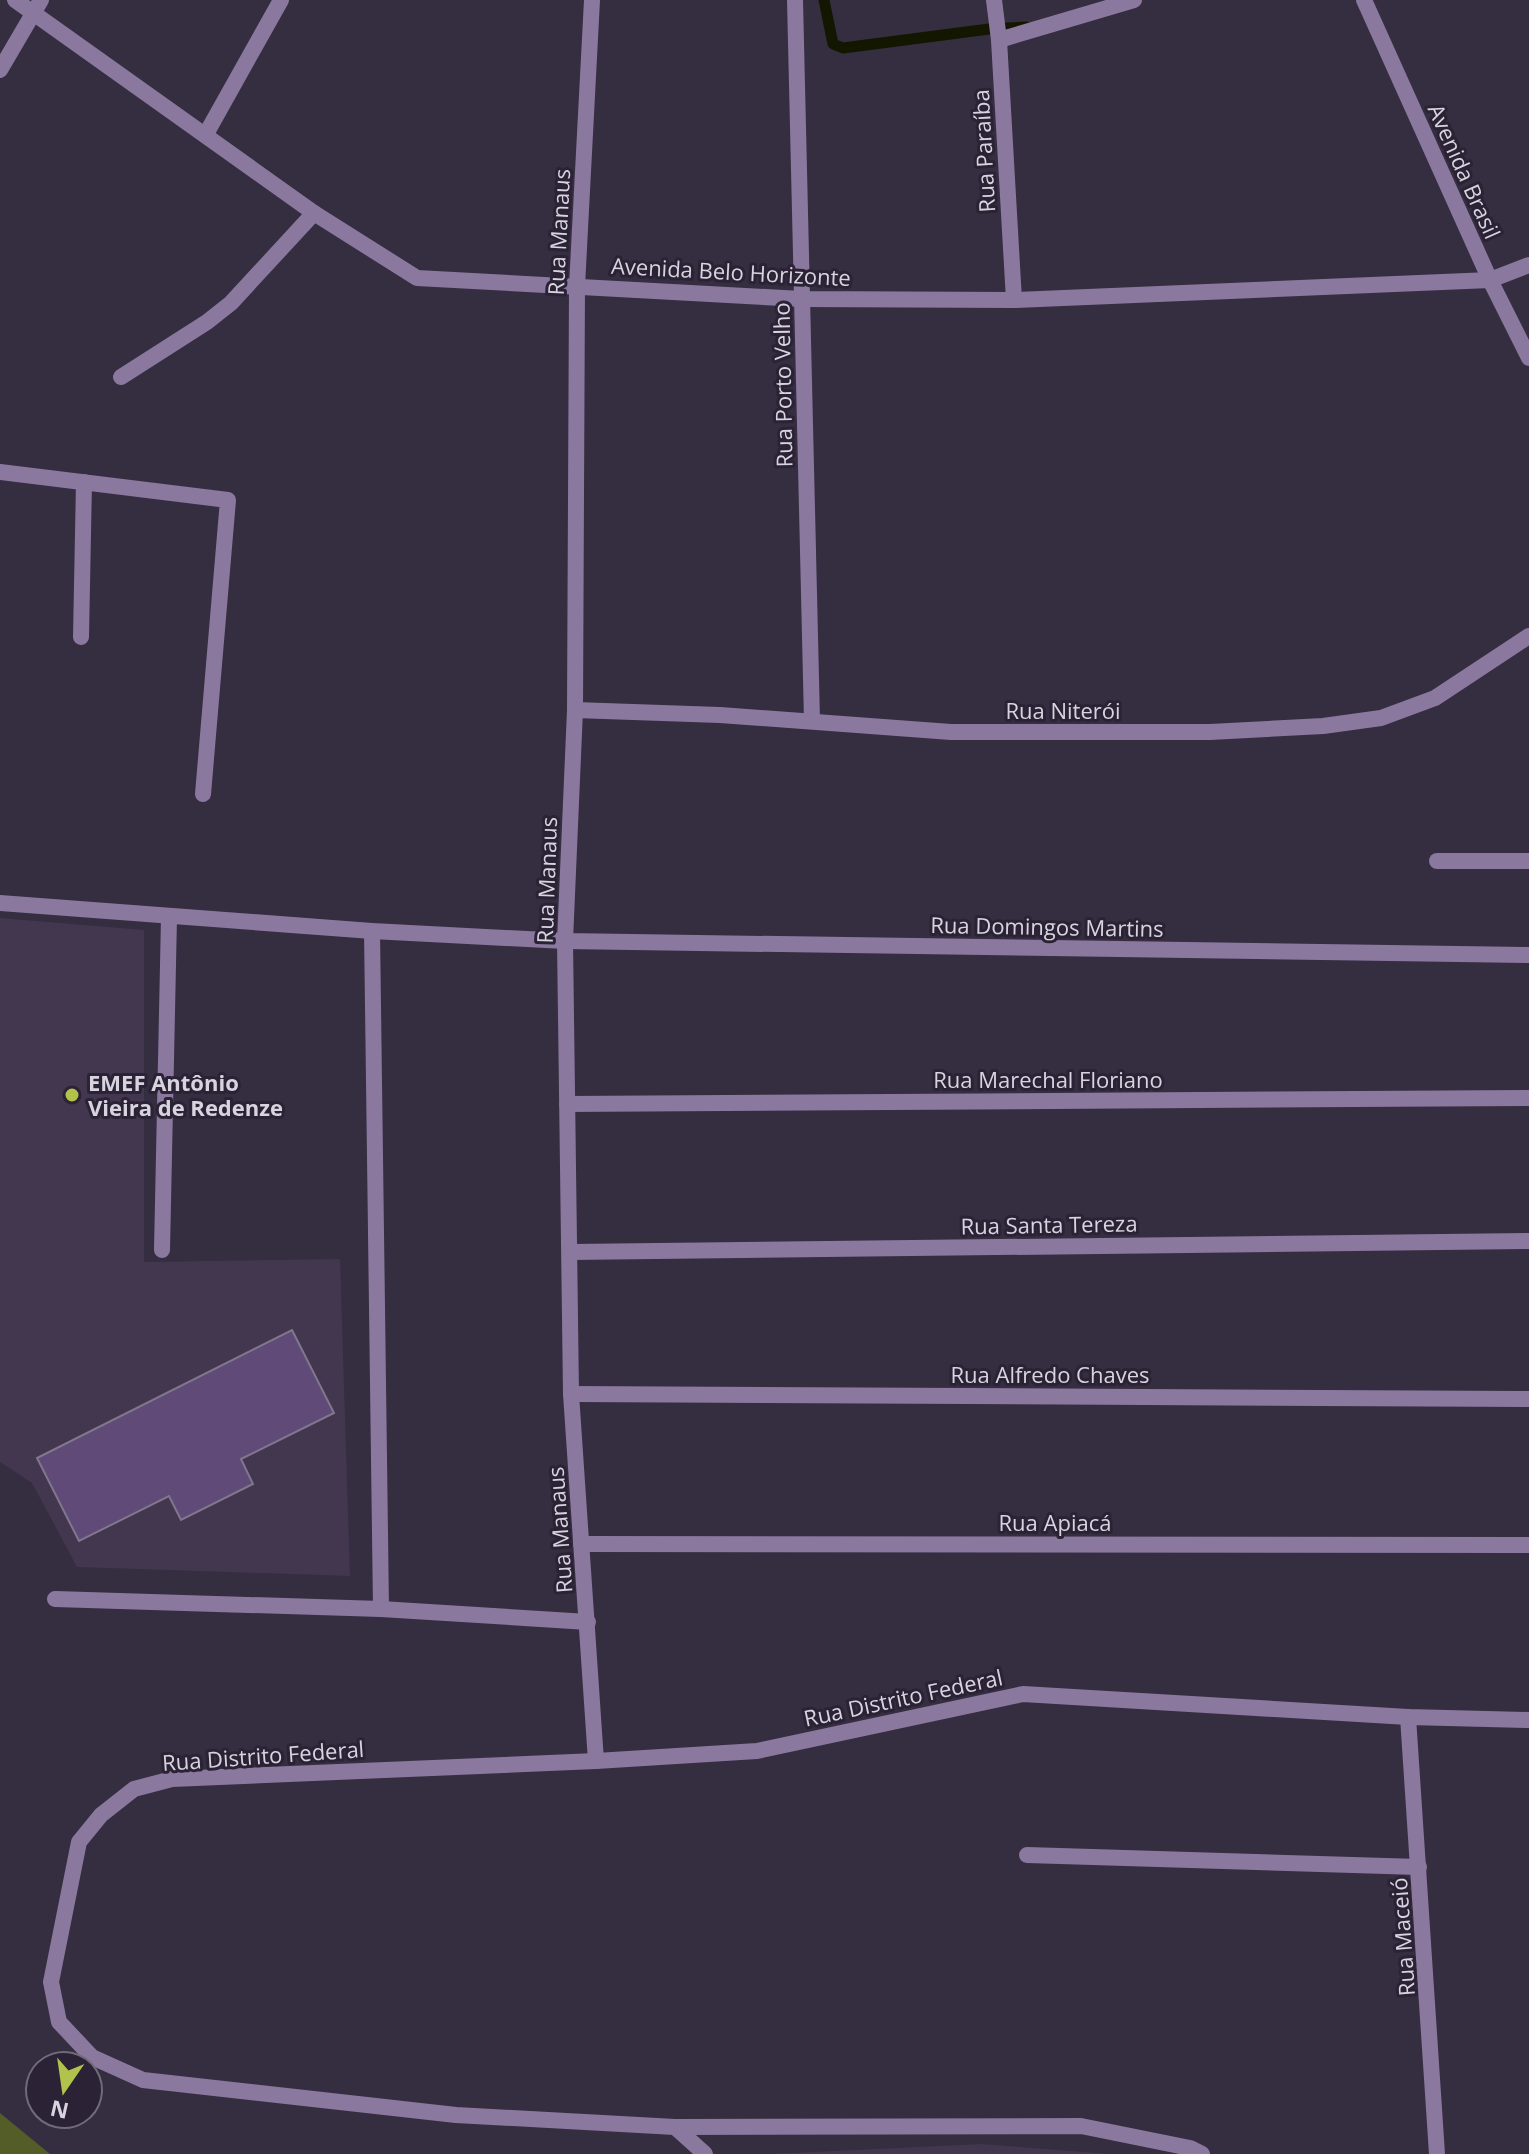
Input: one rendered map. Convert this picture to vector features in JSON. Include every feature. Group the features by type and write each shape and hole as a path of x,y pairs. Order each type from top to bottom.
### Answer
{"street":[{"name":"Avenida Belo Horizonte","path":"15,0 37,7 314,213 417,278 801,299 1014,300 1490,280 1529,265"},
{"path":"206,134 281,0"},
{"name":"Rua Manaus","path":"592,0 577,286 575,710 565,941 571,1394 596,1761"},
{"name":"Rua Porto Velho","path":"795,0 812,721"},
{"name":"Rua Paraíba","path":"994,0 1014,300"},
{"path":"999,40 1134,0"},
{"name":"Avenida Brasil","path":"1364,0 1490,280 1529,358"},
{"path":"0,70 37,7"},
{"path":"121,377 231,303 314,213"},
{"path":"0,472 228,500 203,794"},
{"path":"81,637 84,482"},
{"name":"Rua Niterói","path":"575,710 812,721 951,732 1210,732 1323,726 1381,718 1435,698 1529,636"},
{"path":"1437,861 1529,861"},
{"name":"Rua Domingos Martins","path":"0,903 372,931 565,941 1529,955"},
{"path":"162,1250 169,917"},
{"path":"372,931 381,1609"},
{"name":"Rua Marechal Floriano","path":"567,1104 1529,1098"},
{"name":"Rua Santa Tereza","path":"570,1252 1529,1241"},
{"name":"Rua Alfredo Chaves","path":"571,1394 1529,1399"},
{"name":"Rua Apiacá","path":"581,1544 1529,1545"},
{"path":"55,1599 381,1609 588,1622"},
{"name":"Rua Distrito Federal","path":"1202,2154 1190,2148 1081,2126 675,2127 456,2115 143,2080 92,2057 59,2022 51,1982 79,1842 101,1815 134,1789 172,1779 757,1751 1023,1694 1408,1717 1529,1720"},
{"name":"Rua Maceió","path":"1408,1717 1437,2154"},
{"path":"1027,1855 1419,1867"},
{"path":"675,2127 705,2154"}],"shaded area":[{"name":"EMEF Antônio Vieira de Redenze","path":"0,918 144,930 144,1262 340,1259 350,1576 77,1567 32,1483 0,1462"},
{"path":"981,2144 1111,2154 770,2154"}],"green space":[{"path":"0,2113 50,2154 0,2154"}],"building":[{"path":"292,1330 334,1413 241,1459 253,1484 181,1520 169,1496 79,1541 37,1458"}],"waterway":[{"path":"824,0 833,44 843,48 1026,27"}],"place":[{"name":"EMEF Antônio Vieira de Redenze","path":"72,1095"}]}
